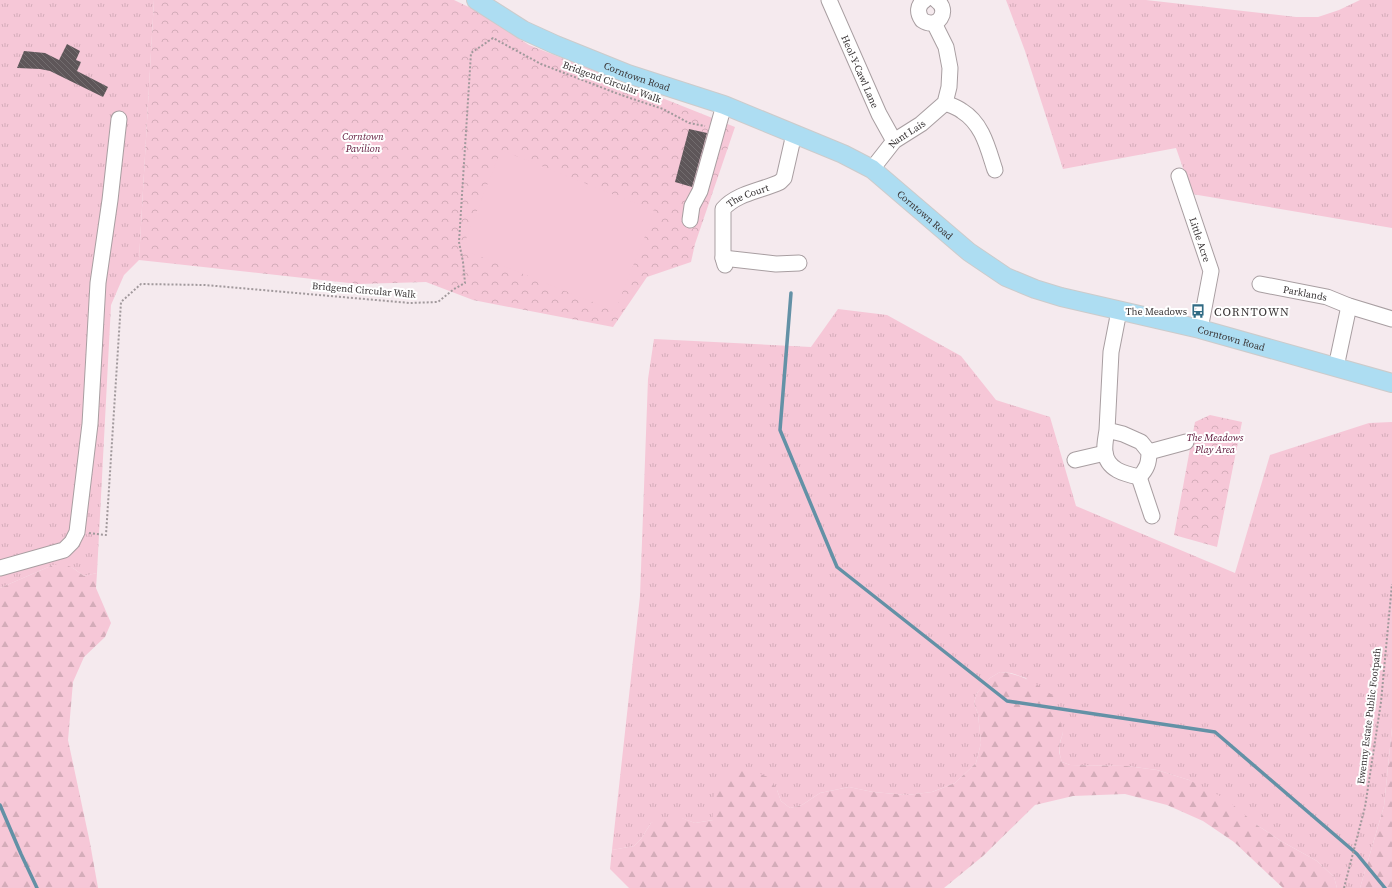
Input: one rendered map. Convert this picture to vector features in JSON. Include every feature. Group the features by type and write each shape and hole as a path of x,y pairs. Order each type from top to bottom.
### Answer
{"main road":[{"name":"Corntown Road","path":"476,0 523,30 556,45 628,74 724,105 843,154 872,169 969,252 1006,277 1048,293 1200,329 1392,383"}],"street":[{"name":"Heol-Y-Cawl Lane","path":"829,0 879,114 894,141"},
{"path":"920,2 918,13 922,20 926,23 934,23 941,18 943,12 940,3 936,0"},
{"path":"934,23 946,47 950,68 949,87 945,102 963,111 976,123 985,138 996,170"},
{"name":"Nant Lais","path":"872,169 894,141 921,124 945,102"},
{"path":"690,220 692,206 700,191 724,105"},
{"path":"0,568 64,550 72,542 77,532 90,424 98,283 110,200 119,119"},
{"name":"The Court","path":"794,134 784,178 780,182 740,196 723,209 724,261 776,264 799,263"},
{"name":"Little Acre","path":"1179,176 1211,270 1200,329"},
{"name":"Parklands","path":"1260,284 1327,297 1349,306 1392,319"},
{"path":"1336,367 1349,306"},
{"path":"1120,311 1111,352 1105,453 1110,464 1121,473 1139,477"},
{"path":"1107,430 1123,434 1141,442 1149,452 1149,463 1145,472 1139,477"},
{"path":"1149,452 1186,442"},
{"path":"1075,460 1105,453"},
{"path":"1139,477 1152,516"}],"path":[{"name":"Bridgend Circular Walk","path":"77,532 106,535 122,302 141,284 205,285 410,303 438,302 465,283 459,242 471,53 493,38 541,64 621,95 663,109 689,123 717,128"},
{"name":"Ewenny Estate Public Footpath","path":"1344,888 1365,807 1381,702 1392,584"}],"green space":[{"path":"0,0 154,0 139,260 124,275 111,305 97,573 84,576 73,568 53,565 0,588"},
{"name":"Corntown Pavilion","path":"154,0 454,0 475,10 529,45 735,127 695,244 691,262 647,277 613,327 473,300 426,282 358,284 139,260"},
{"path":"1006,0 1146,0 1296,17 1318,17 1339,10 1360,0 1392,0 1392,228 1192,194 1176,148 1063,169 1025,51"},
{"path":"501,150 655,211 615,311 462,249"},
{"path":"838,309 887,315 961,356 996,400 1050,417 1076,506 1235,573 1270,455 1369,423 1392,422 1392,728 1384,806 1360,888 1337,888 1334,877 1317,861 1281,841 1189,780 1157,770 1127,766 1070,765 1062,762 1060,748 1063,733 1026,678 1011,673 1000,672 990,678 977,693 974,703 978,714 981,743 976,763 955,783 932,792 907,795 873,792 849,787 820,793 802,805 790,808 781,801 777,790 713,799 713,820 695,823 681,818 651,823 641,839 634,846 612,850 640,596 648,379 654,339 811,347"},
{"name":"The Meadows Play Area","path":"1210,415 1242,422 1217,547 1174,535 1195,422"},
{"path":"64,564 73,568 84,576 97,573 96,588 111,623 105,637 84,657 73,682 68,740 98,888 0,888 0,588 53,565"},
{"path":"1000,672 1022,677 1054,696 1063,733 1059,752 1062,762 1070,765 1127,766 1157,770 1189,780 1226,799 1257,825 1281,841 1317,861 1334,877 1337,888 1283,888 1234,842 1203,821 1167,805 1125,794 1073,796 1035,805 983,856 944,888 629,888 610,869 612,850 634,846 641,839 651,823 662,817 682,818 695,823 713,820 713,799 718,784 737,770 749,769 770,778 781,801 790,808 802,805 820,793 849,787 873,792 907,795 932,792 955,783 976,763 981,743 978,714 974,703 977,693 990,678"},
{"path":"1392,728 1392,888 1360,888 1384,806"}],"building":[{"path":"67,44 80,51 76,60 81,62 77,71 108,87 103,97 50,71 17,68 24,51 45,53 59,60"},
{"path":"689,129 707,133 692,187 675,182"}],"waterway":[{"path":"791,293 780,430 837,567 1007,701 1215,732 1357,854 1385,888"},
{"path":"0,805 37,888"}],"place":[{"name":"The Meadows","path":"1198,311"}],"district":[{"name":"CORNTOWN","path":"1252,312"}]}
